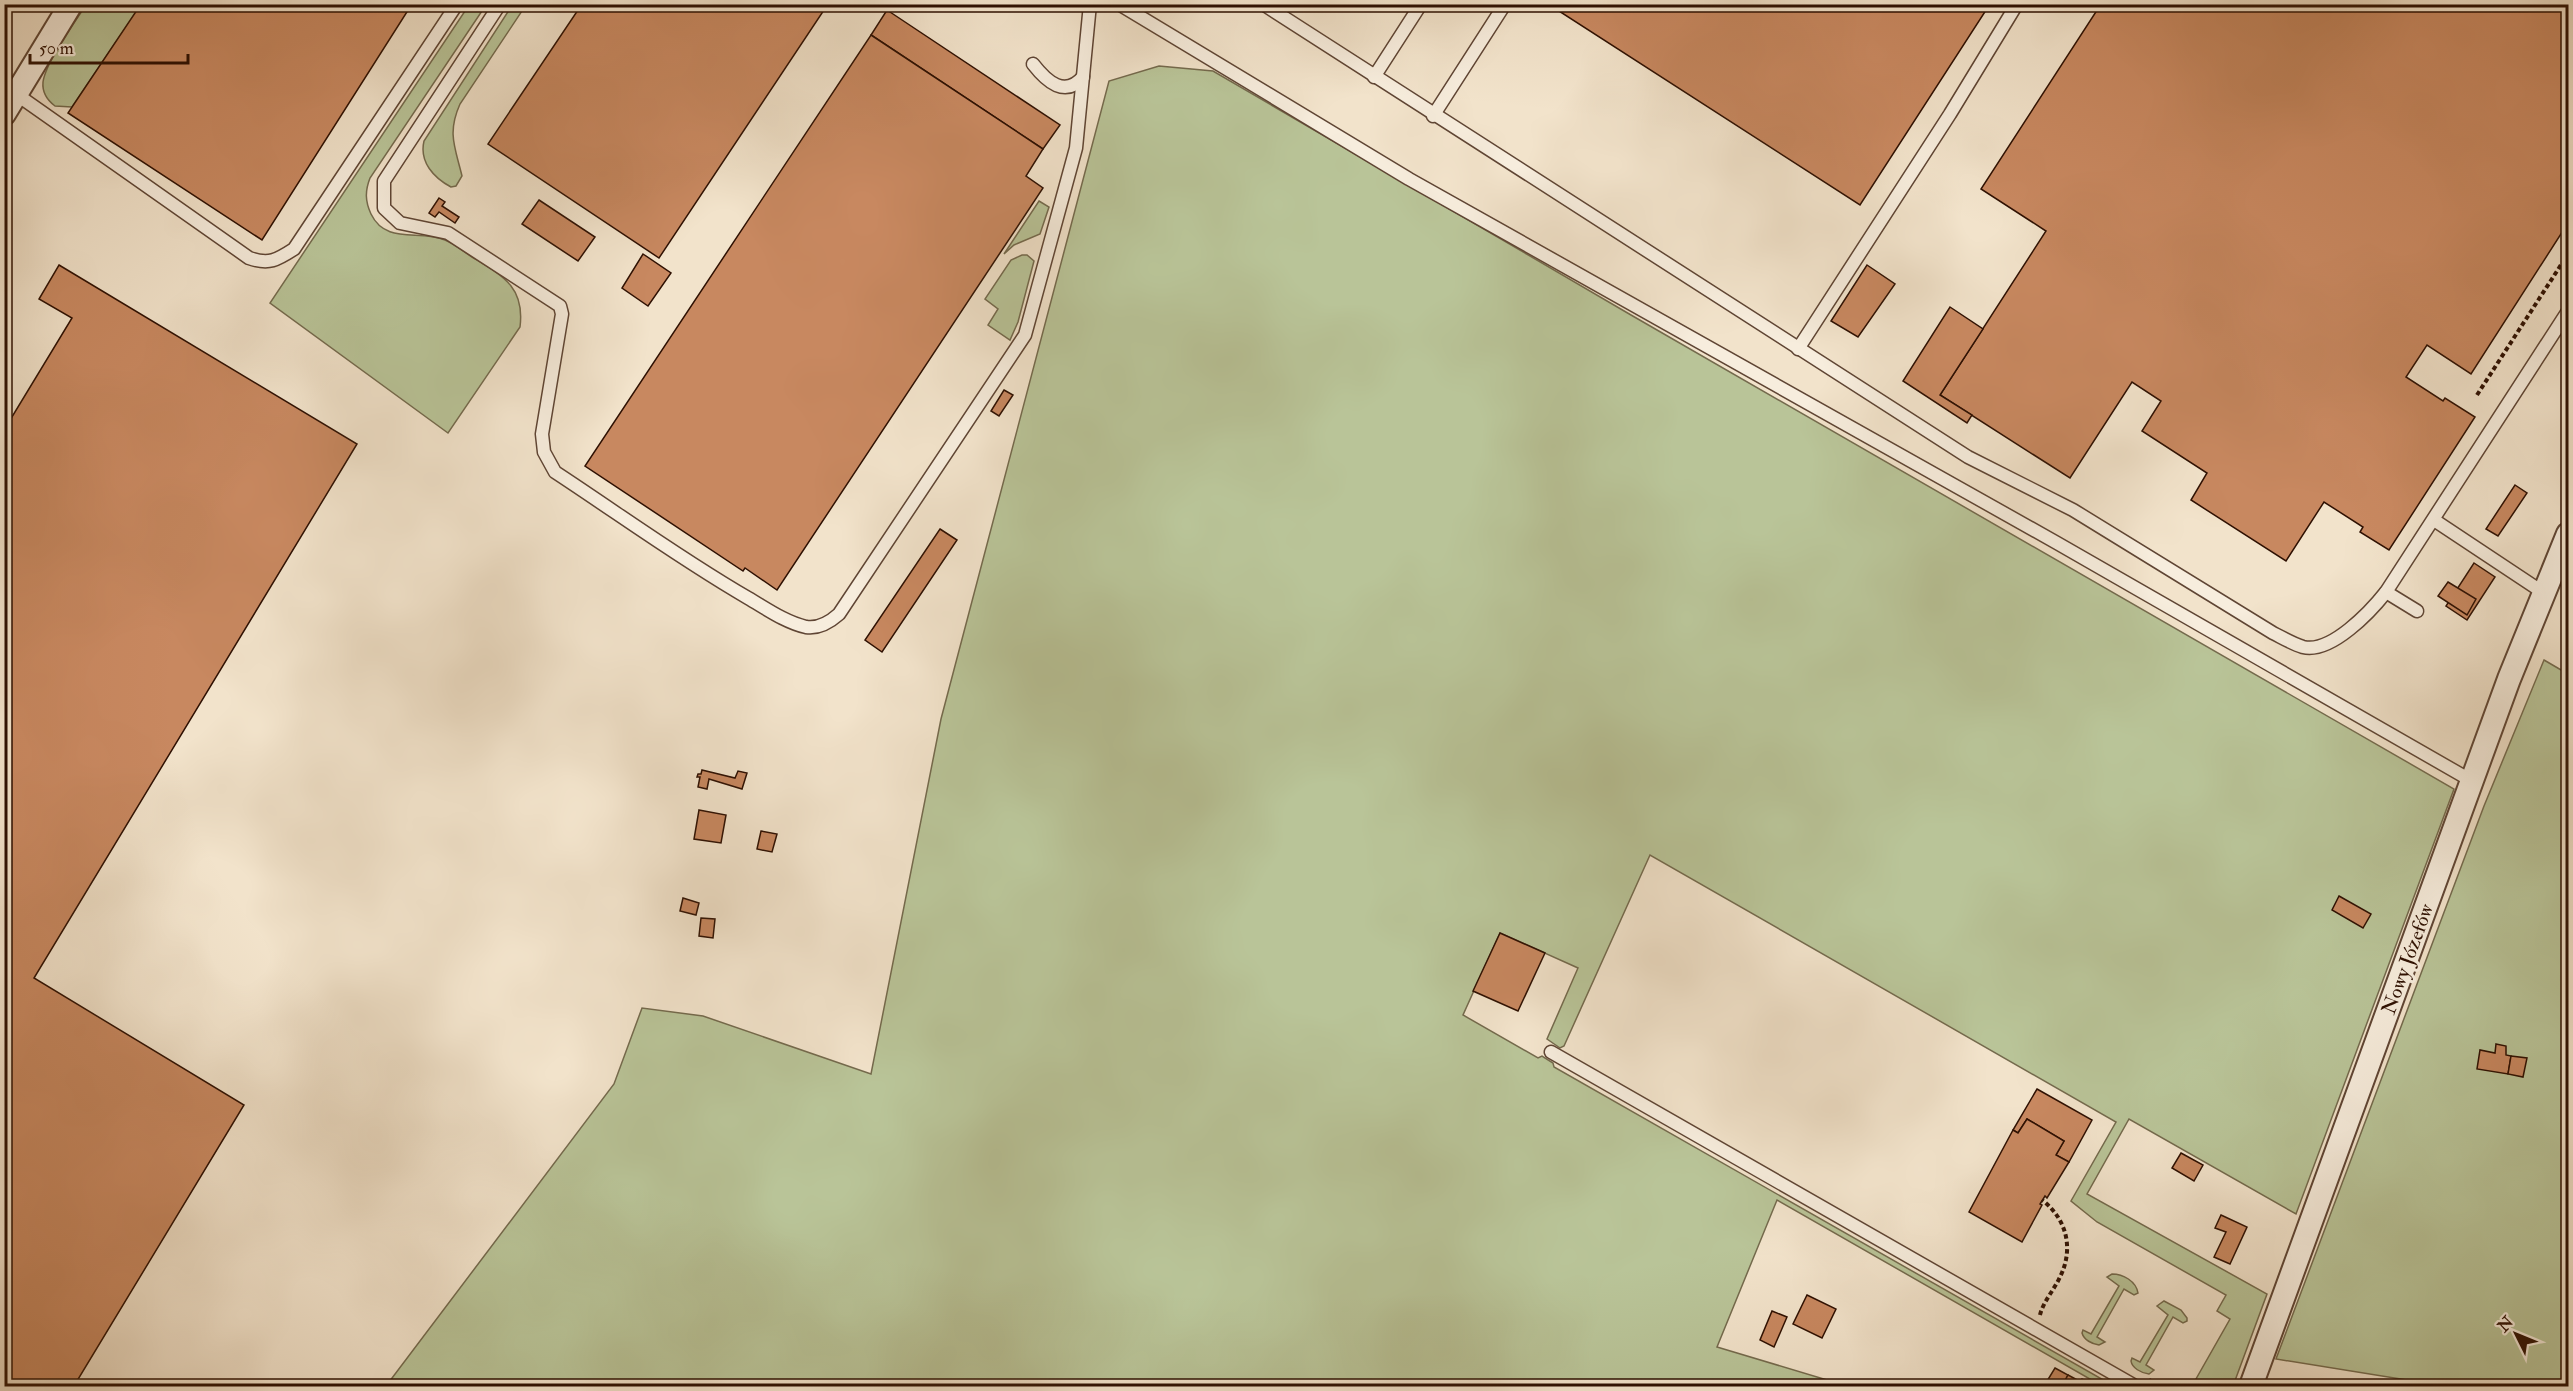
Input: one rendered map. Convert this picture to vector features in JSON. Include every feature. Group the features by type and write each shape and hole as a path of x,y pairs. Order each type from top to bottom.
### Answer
{"street":[{"path":"4,114 71,4"},
{"name":"Nowy Józefów","path":"2251,1386 2509,679 2544,593 2561,572 2568,534"}],"lane":[{"path":"16,94 249,258 264,263 276,261 294,249 457,4"},
{"path":"500,4 384,181 384,208 400,223 448,233 560,306 562,314 542,434 544,452 555,472 725,585 786,620 807,627 824,624 839,614 1025,335 1076,148 1090,4"},
{"path":"1119,4 1409,178 2036,531 2472,781"},
{"path":"1263,4 1433,116 1968,457 2073,510 2273,633 2305,648 2326,644 2353,627 2386,592 2568,311"},
{"path":"1374,77 1421,4"},
{"path":"1433,116 1505,4"},
{"path":"1798,349 1950,114 2017,4"},
{"path":"1033,64 1048,80 1061,88 1073,86 1083,77"},
{"path":"2434,520 2544,593"},
{"path":"2386,592 2417,611"},
{"path":"1551,1052 2139,1381"}],"path":[{"path":"2477,395 2568,254"},
{"path":"2042,1200 2063,1222 2068,1248 2061,1276 2040,1312 2042,1318"},
{"path":"2139,1381 2162,1386"}],"green space":[{"path":"513,4 526,5 460,104 456,114 453,132 462,176 456,186 451,187 429,168 424,156 424,141"},
{"path":"86,5 141,5 72,107 55,106 44,93 45,74 61,43"},
{"path":"469,5 486,5 370,178 367,192 371,214 377,224 385,230 435,237 449,242 502,277 510,284 519,302 520,327 448,433 270,303"},
{"path":"1159,66 1213,71 1631,315 2454,789 2296,1214 2129,1119 2087,1194 2267,1294 2233,1386 2192,1386 2230,1319 2217,1311 2226,1295 2097,1222 2071,1201 2116,1122 1650,855 1564,1046 1560,1048 1547,1039 1578,968 1500,933 1463,1015 1538,1058 1542,1056 1553,1063 1554,1067 2114,1386 2102,1386 1777,1200 1717,1347 1847,1386 386,1386 614,1084 642,1008 703,1016 871,1074 941,719 1109,81"},
{"path":"1039,201 1049,207 1040,234 1014,245 1004,254"},
{"path":"1027,255 1034,261 1018,322 1010,340 988,325 998,309 985,299 1011,260"},
{"path":"2544,660 2568,674 2568,1386 2444,1386 2276,1359 2484,806"},
{"path":"2112,1274 2128,1279 2135,1285 2138,1293 2134,1295 2124,1289 2097,1337 2105,1342 2099,1345 2086,1340 2082,1333 2083,1330 2091,1334 2119,1286 2107,1277"},
{"path":"2164,1301 2181,1310 2187,1321 2183,1323 2173,1317 2146,1365 2154,1370 2149,1374 2135,1368 2131,1361 2132,1358 2140,1362 2168,1315 2157,1306"}],"building":[{"path":"141,4 412,4 262,240 68,113"},
{"path":"582,4 828,4 659,258 488,144"},
{"path":"1548,4 1990,4 1860,205"},
{"path":"2101,4 2176,4 2186,11 2190,4 2568,4 2568,223 2471,374 2427,345 2406,377 2443,401 2445,398 2475,417 2389,550 2360,532 2363,527 2324,502 2286,561 2191,500 2207,473 2142,431 2161,401 2132,382 2070,478 1940,395 2046,231 1981,189"},
{"path":"887,10 1060,125 1043,149 871,35"},
{"path":"871,35 1043,149 1026,176 1043,188 777,590 745,568 743,571 585,466"},
{"path":"439,198 445,202 442,206 459,217 455,223 439,212 435,217 429,213"},
{"path":"539,200 595,237 578,261 522,224"},
{"path":"643,254 671,273 648,306 622,288"},
{"path":"59,265 357,444 34,978 244,1105 74,1386 4,1386 4,430 72,318 39,299"},
{"path":"1867,265 1895,284 1858,337 1831,321"},
{"path":"1950,307 1983,329 1940,395 1972,415 1967,423 1903,381"},
{"path":"1004,390 1013,395 999,416 991,411"},
{"path":"2515,485 2527,493 2498,536 2486,529"},
{"path":"940,529 957,540 882,652 865,640"},
{"path":"2474,563 2495,577 2467,620 2446,606"},
{"path":"2448,582 2476,599 2467,615 2438,596"},
{"path":"702,770 735,778 738,771 747,773 742,789 709,779 707,789 698,787 700,777 697,777"},
{"path":"699,810 726,815 721,843 694,839"},
{"path":"761,831 777,834 772,852 757,849"},
{"path":"2339,896 2371,914 2363,928 2332,910"},
{"path":"683,898 699,903 696,915 680,911"},
{"path":"701,918 715,919 713,938 699,936"},
{"path":"1500,933 1545,953 1518,1011 1473,991"},
{"path":"2496,1044 2506,1046 2506,1055 2511,1056 2508,1074 2477,1069 2480,1050 2495,1053"},
{"path":"2511,1056 2527,1058 2523,1077 2508,1074"},
{"path":"2037,1089 2092,1120 2069,1162 2056,1155 2064,1141 2027,1119 2018,1133 2013,1130"},
{"path":"2027,1119 2064,1141 2056,1155 2069,1162 2047,1198 2045,1196 2040,1204 2042,1205 2022,1242 1969,1212 2013,1130 2018,1133"},
{"path":"2181,1153 2203,1165 2194,1181 2172,1168"},
{"path":"2221,1215 2247,1227 2230,1264 2214,1257 2226,1232 2215,1228"},
{"path":"1807,1295 1836,1309 1822,1338 1793,1324"},
{"path":"1772,1311 1787,1317 1774,1347 1760,1340"},
{"path":"2055,1368 2068,1375 2062,1386 2044,1386"},
{"path":"2068,1375 2081,1382 2082,1379 2097,1386 2062,1386"}]}
